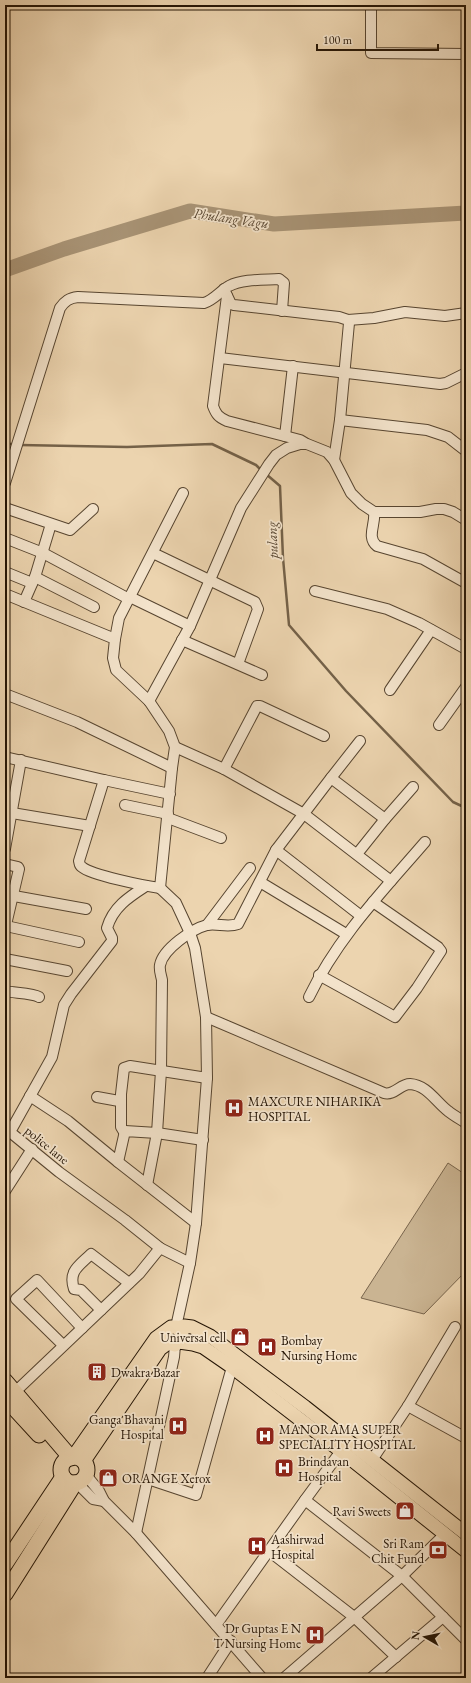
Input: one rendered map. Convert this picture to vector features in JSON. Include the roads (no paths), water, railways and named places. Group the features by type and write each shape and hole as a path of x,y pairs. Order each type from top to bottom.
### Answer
{"highway":[{"path":"8,1390 74,1470"},
{"path":"5,1564 74,1470"},
{"path":"5,1594 74,1470"}],"main road":[{"path":"173,1336 184,1326 192,1327 210,1336 305,1407 466,1534"},
{"path":"74,1470 156,1338 161,1334 173,1336 203,1347 232,1367 341,1451 466,1551"}],"street":[{"path":"371,5 371,53 466,54"},
{"path":"5,483 60,308 64,302 70,298 78,297 204,303 226,292 237,283 279,279 284,283 282,310"},
{"path":"226,292 231,304 234,305 339,317 348,320 374,318 405,312 445,316 466,313"},
{"path":"226,292 220,358 213,406 220,418 300,440 327,452 334,460 351,493 362,504 374,512 420,512 444,509 454,512 466,520"},
{"path":"334,460 340,420 349,323 348,320"},
{"path":"220,358 440,384 446,383 466,373"},
{"path":"285,436 293,366"},
{"path":"340,420 427,430 448,437 466,451"},
{"path":"148,701 190,626 241,508 260,476 276,455 287,448 300,444 307,444"},
{"path":"160,888 175,747 169,731 148,701 116,670 113,658 119,618 183,493"},
{"path":"5,508 70,530 93,510"},
{"path":"374,512 375,518 371,536 373,543 377,546 423,559 466,583"},
{"path":"24,602 43,553 51,524"},
{"path":"5,538 43,553 129,598 190,626"},
{"path":"153,553 257,604 258,609 238,664"},
{"path":"5,572 33,580 94,607"},
{"path":"315,591 387,609 419,623 466,649"},
{"path":"5,594 115,639"},
{"path":"390,690 431,630"},
{"path":"182,640 262,676"},
{"path":"439,725 466,687"},
{"path":"5,694 77,722 172,768"},
{"path":"224,769 257,706 260,706 324,736"},
{"path":"147,1185 157,1133 161,1071 162,980 160,965 163,957 179,941 190,933 207,925 238,924 276,850 360,741"},
{"path":"175,747 224,769 304,814 392,881"},
{"path":"5,757 170,794"},
{"path":"5,849 21,760"},
{"path":"331,778 385,819"},
{"path":"104,780 79,861 80,865 83,868 103,875 160,888 176,903 190,933 195,948 206,1017 207,1078 196,1223 190,1263 173,1336 148,1479 136,1533"},
{"path":"357,854 413,787"},
{"path":"125,805 168,816 221,838"},
{"path":"12,813 90,826"},
{"path":"308,997 319,976 346,934 425,842"},
{"path":"276,850 361,916"},
{"path":"5,864 19,868 14,896 5,928 78,942"},
{"path":"207,925 250,868"},
{"path":"260,882 346,934"},
{"name":"police lane","path":"146,886 113,912 107,928 112,941 64,1005 52,1056 10,1132 160,1248 190,1263"},
{"path":"14,896 86,909"},
{"path":"319,976 395,1017 417,988 441,951 438,947 373,902"},
{"path":"5,959 67,971"},
{"path":"5,991 27,995 34,994 39,997"},
{"path":"206,1017 384,1093 391,1093 407,1085 421,1087 447,1110 466,1123"},
{"path":"118,1162 124,1132 121,1127 121,1094 124,1068 130,1066 207,1078"},
{"path":"30,1096 68,1121 196,1223"},
{"path":"97,1097 116,1100 121,1104"},
{"path":"124,1132 157,1133 203,1140"},
{"path":"5,1190 32,1150"},
{"path":"8,1390 82,1328 139,1274 160,1248"},
{"path":"101,1310 81,1290 74,1289 71,1281 72,1273 91,1254 129,1283"},
{"path":"63,1345 16,1299 37,1280 82,1328"},
{"path":"372,1460 408,1406 454,1327"},
{"path":"148,1479 196,1495 232,1367"},
{"path":"408,1406 466,1436"},
{"path":"216,1625 304,1500 341,1451"},
{"path":"74,1470 99,1491 104,1501 136,1533 262,1678"},
{"path":"304,1500 402,1576 466,1640"},
{"path":"284,1678 402,1576 445,1534"},
{"path":"268,1551 354,1617 396,1657"},
{"path":"371,1678 443,1617"},
{"path":"207,1678 231,1641"}],"waterway":[{"name":"Phulang Vagu","path":"5,270 64,249 190,211 274,224 466,213"},
{"name":"pulang","path":"5,444 15,444"},
{"name":"pulang","path":"20,445 127,447 212,444 256,465 262,471"},
{"name":"pulang","path":"266,474 280,486 283,558 289,625 346,691 453,802 466,808"}],"place":[{"name":"MAXCURE NIHARIKA HOSPITAL","path":"234,1108"},
{"name":"Universal cell","path":"240,1337"},
{"name":"Bombay Nursing Home","path":"267,1347"},
{"name":"Dwakra Bazar","path":"97,1372"},
{"name":"Ganga Bhavani Hospital","path":"178,1426"},
{"name":"MANORAMA SUPER SPECIALITY HOSPITAL","path":"265,1436"},
{"name":"Brindavan Hospital","path":"284,1468"},
{"name":"ORANGE Xerox","path":"108,1478"},
{"name":"Ravi Sweets","path":"405,1511"},
{"name":"Aashirwad Hospital","path":"257,1546"},
{"name":"Sri Ram Chit Fund","path":"438,1550"},
{"name":"Dr Guptas E N T Nursing Home","path":"315,1635"}]}
